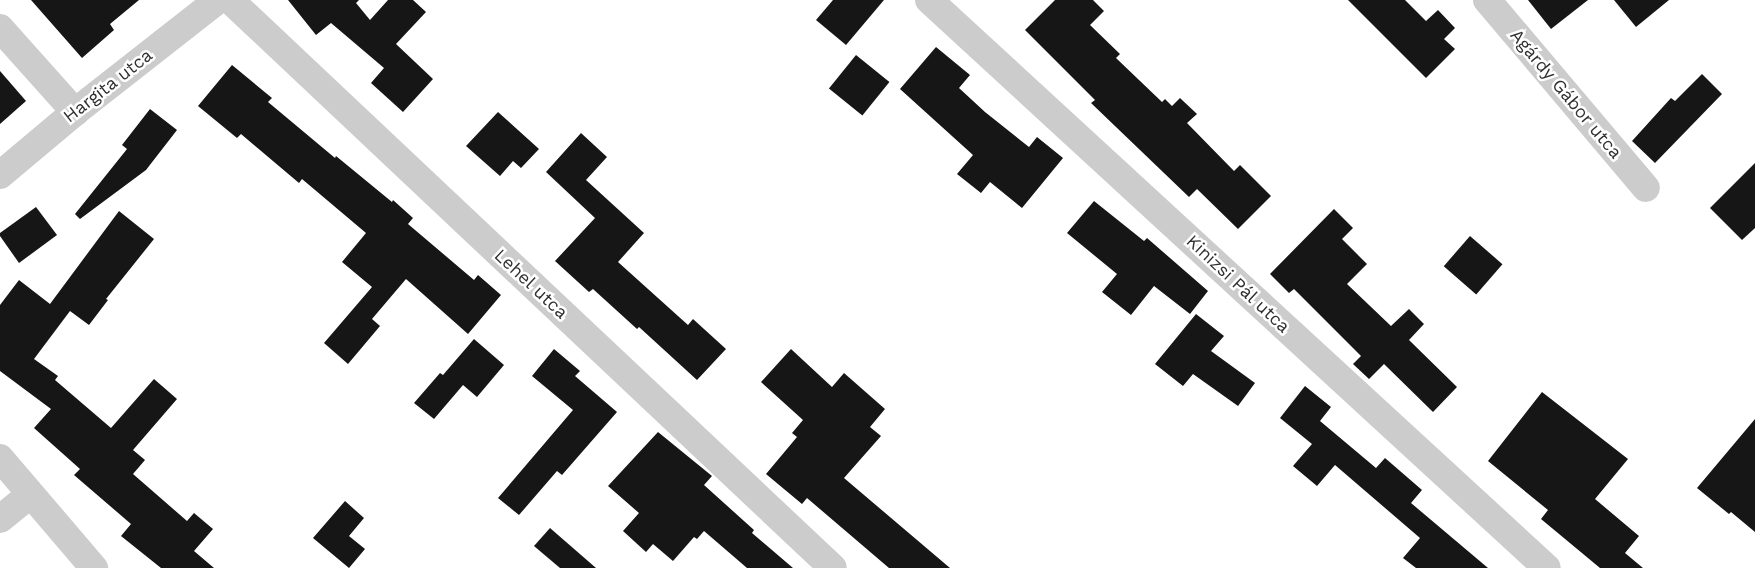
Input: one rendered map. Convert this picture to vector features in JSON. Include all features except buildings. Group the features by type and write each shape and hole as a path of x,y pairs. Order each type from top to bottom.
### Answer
{"street":[{"name":"Hargita utca","path":"0,175 75,112 218,0"},
{"name":"Lehel utca","path":"230,0 832,568"},
{"name":"Kinizsi Pál utca","path":"929,0 1547,568"},
{"name":"Agárdy Gábor utca","path":"1487,0 1646,188"},
{"path":"0,28 75,112"},
{"path":"0,458 94,568"},
{"path":"0,519 30,495"}]}
